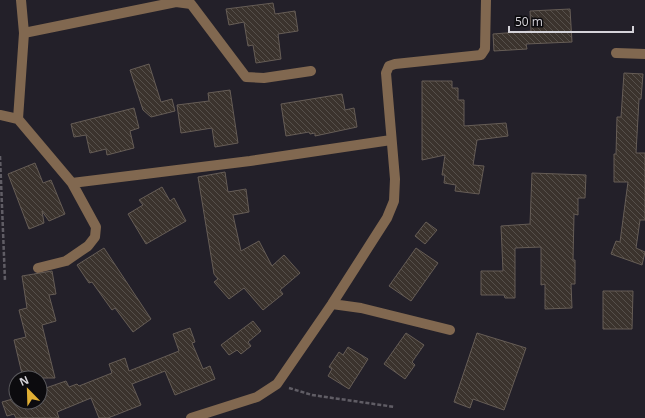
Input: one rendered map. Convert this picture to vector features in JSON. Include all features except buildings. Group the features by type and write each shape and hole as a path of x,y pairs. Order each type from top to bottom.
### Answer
{"street":[{"path":"18,119 24,33 21,0"},
{"path":"191,418 257,397 277,384 332,304 388,218 394,201 395,179 386,73 388,66 481,55 484,49 486,0"},
{"path":"24,33 176,2 192,4 246,77 264,78 311,71"},
{"path":"616,53 645,54"},
{"path":"0,115 18,119 72,183 96,227 95,237 88,246 66,261 38,268"},
{"path":"72,183 242,162 391,140"},
{"path":"332,304 361,308 450,330"}],"path":[{"path":"0,156 5,281"},
{"path":"277,384 312,395 395,407"}]}
